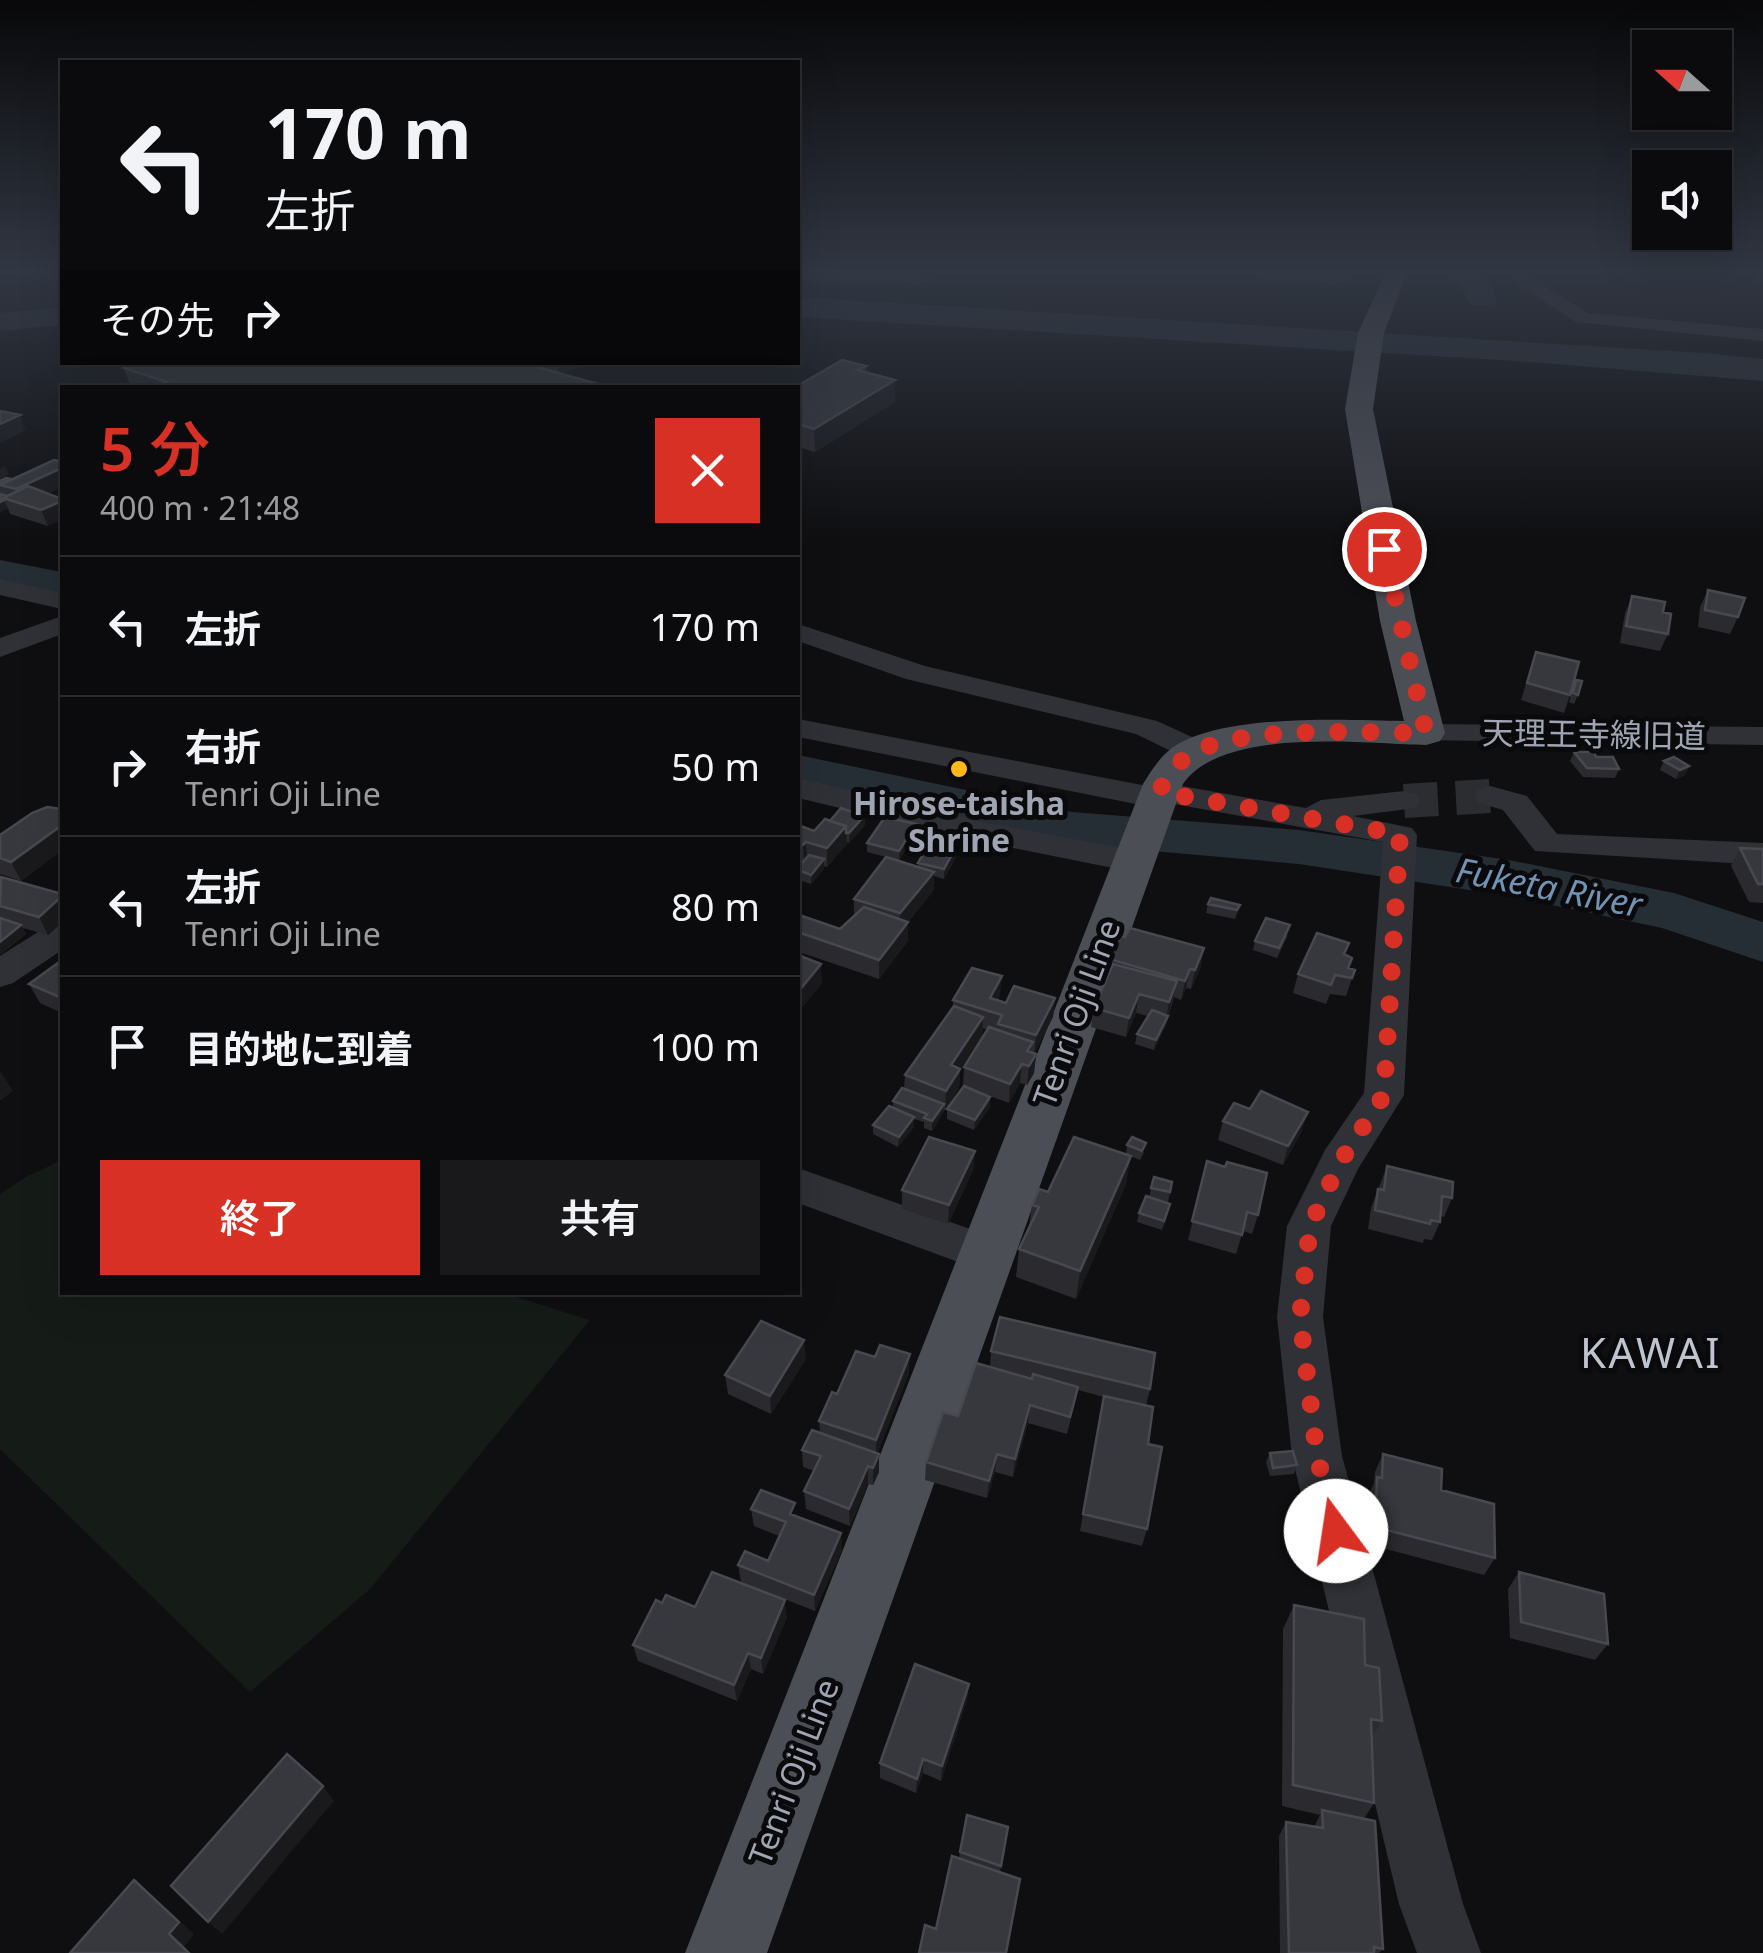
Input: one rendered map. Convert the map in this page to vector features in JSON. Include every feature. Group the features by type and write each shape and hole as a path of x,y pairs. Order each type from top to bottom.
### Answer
{"main road":[{"path":"1196,751 1229,742 1298,734 1426,733 1398,621 1363,440 1359,409 1366,359"},
{"name":"Tenri Oji Line","path":"726,1953 1147,825 1176,764 1196,751"}],"street":[{"path":"0,587 60,601"},
{"path":"0,648 60,625"},
{"path":"800,633 916,673 1146,727 1196,751"},
{"path":"800,728 1024,775 1147,825"},
{"name":"天理王寺線旧道","path":"1426,733 1763,736"},
{"path":"800,788 982,832 1300,817 1400,834 1384,1095 1340,1162 1310,1226 1300,1317 1317,1456 1432,1904 1450,1953"},
{"path":"1490,796 1516,803 1547,844 1763,854"},
{"path":"1300,817 1333,806 1404,801"},
{"path":"0,974 60,934"},
{"path":"800,1185 988,1254"}],"shaded area":[{"path":"1487,359 1763,359 1763,381"},
{"path":"60,1161 60,1295 509,1295 590,1320 370,1589 250,1692 0,1449 0,1194"}],"building":[{"path":"842,360 866,366 857,370 895,380 814,429 800,425 799,385"},
{"path":"529,365 602,385 163,385 167,382 124,368"},
{"path":"0,411 20,415 0,424"},
{"path":"54,460 60,462 60,469 16,489 0,485"},
{"path":"28,486 60,498 60,502 41,510 3,498"},
{"path":"1708,590 1745,598 1738,617 1705,610"},
{"path":"1632,596 1665,602 1663,612 1671,614 1668,634 1626,626"},
{"path":"1536,652 1579,662 1570,695 1527,683"},
{"path":"1576,680 1582,681 1578,695 1573,693"},
{"path":"1574,752 1613,757 1619,769 1587,768"},
{"path":"1674,757 1689,766 1680,770 1664,761"},
{"path":"47,807 60,809 60,829 11,862 0,858 0,835"},
{"path":"841,808 864,816 849,833 846,826 830,821"},
{"path":"885,817 916,824 899,851 867,843"},
{"path":"825,819 846,826 827,848 806,842 800,844 800,826 814,831"},
{"path":"932,839 957,845 944,869 918,863"},
{"path":"1740,848 1763,849 1763,884 1758,884"},
{"path":"809,855 824,859 811,875 800,871"},
{"path":"886,857 934,872 900,913 854,899"},
{"path":"1,877 60,893 39,917 0,906"},
{"path":"1211,898 1240,905 1237,910 1208,904"},
{"path":"864,907 908,922 879,960 800,933 800,918 840,929"},
{"path":"0,918 21,925 0,942"},
{"path":"1266,918 1290,925 1279,948 1255,941"},
{"path":"1130,928 1204,948 1195,970 1190,969 1185,981 1109,959 1120,936 1125,937"},
{"path":"1317,933 1349,943 1344,954 1352,958 1348,968 1355,970 1352,978 1335,975 1331,985 1298,974"},
{"path":"800,956 821,964 800,990"},
{"path":"60,961 60,997 29,984"},
{"path":"1113,964 1177,981 1169,1002 1139,994 1129,1018 1094,1008"},
{"path":"972,968 1002,976 990,998 1006,1003 1014,986 1055,998 1036,1035 998,1024 1002,1015 953,1000"},
{"path":"954,1006 983,1017 951,1065 960,1069 946,1091 905,1075"},
{"path":"1152,1010 1168,1016 1156,1040 1137,1034"},
{"path":"989,1027 1033,1042 1027,1051 1036,1054 1029,1066 1022,1064 1010,1084 964,1067"},
{"path":"964,1086 990,1097 975,1120 947,1109"},
{"path":"902,1088 944,1104 932,1121 924,1118 927,1114 893,1101"},
{"path":"1261,1091 1308,1112 1288,1146 1223,1121 1234,1103 1250,1109"},
{"path":"889,1106 914,1117 899,1137 873,1125"},
{"path":"929,1137 975,1151 949,1205 902,1190"},
{"path":"1074,1137 1131,1156 1080,1271 1019,1249 1039,1207 1032,1205 1039,1189 1048,1192"},
{"path":"1132,1137 1146,1143 1142,1151 1127,1145"},
{"path":"1207,1161 1267,1173 1258,1215 1247,1212 1242,1235 1192,1221"},
{"path":"1387,1166 1453,1182 1452,1198 1442,1196 1440,1222 1431,1220 1430,1224 1375,1210 1378,1189 1384,1190"},
{"path":"1154,1177 1172,1182 1170,1192 1151,1188"},
{"path":"1146,1196 1170,1204 1164,1221 1139,1213"},
{"path":"1000,1317 1155,1353 1150,1389 991,1351"},
{"path":"761,1321 804,1340 770,1396 725,1375"},
{"path":"880,1345 910,1354 876,1440 819,1421 832,1392 837,1394 856,1351 875,1357"},
{"path":"976,1363 1078,1387 1070,1417 1030,1405 1015,1459 997,1454 989,1481 926,1462 943,1412 958,1416"},
{"path":"1104,1396 1153,1407 1148,1444 1162,1447 1147,1529 1083,1514"},
{"path":"812,1430 879,1454 873,1468 868,1466 849,1509 804,1491 821,1456 802,1450"},
{"path":"1293,1451 1297,1465 1273,1468 1270,1453"},
{"path":"1383,1454 1442,1469 1441,1490 1494,1504 1495,1558 1375,1527 1377,1477 1382,1478"},
{"path":"761,1490 795,1503 790,1514 841,1533 814,1595 738,1565 745,1551 768,1561 786,1522 751,1509"},
{"path":"712,1572 785,1600 761,1658 748,1653 734,1685 633,1645 656,1600 662,1603 666,1595 695,1607"},
{"path":"1519,1572 1604,1594 1608,1644 1521,1622"},
{"path":"1294,1605 1364,1619 1365,1665 1379,1668 1382,1721 1371,1719 1374,1803 1293,1785"},
{"path":"915,1664 969,1684 942,1766 923,1759 917,1779 880,1763"},
{"path":"287,1754 323,1786 208,1922 171,1886"},
{"path":"1322,1810 1375,1821 1383,1949 1374,1947 1374,1953 1289,1953 1286,1822 1323,1828"},
{"path":"967,1815 1008,1827 1001,1866 960,1852"},
{"path":"952,1856 1020,1879 1006,1953 919,1953 925,1925 936,1929"},
{"path":"134,1880 179,1922 169,1934 189,1953 70,1953"}],"waterway":[{"name":"Fuketa River","path":"0,573 60,585"},
{"name":"Fuketa River","path":"800,770 1072,828 1299,847 1509,878 1674,912 1763,943"}],"tunnel":[{"path":"1404,801 1490,796"}],"place":[{"name":"Hirose-taisha Shrine","path":"959,769"}],"district":[{"name":"KAWAI","path":"1651,1353"}],"route":[{"path":"1336,1531 1317,1456 1300,1317 1310,1226 1340,1162 1384,1095 1400,834 1159,792 1176,764 1196,751 1229,742 1298,734 1426,733 1384,549"}]}
